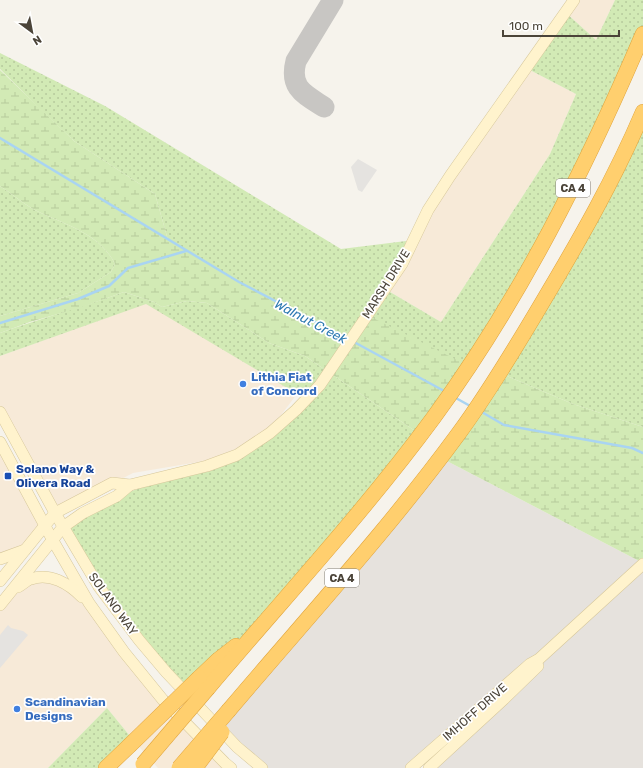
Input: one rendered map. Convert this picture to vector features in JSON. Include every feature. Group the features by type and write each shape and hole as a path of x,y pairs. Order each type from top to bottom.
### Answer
{"highway":[{"name":"CA 4","path":"203,683 218,660 258,630 356,516 446,400 489,334 538,252 571,191 608,116 643,34"},
{"name":"CA 4","path":"179,768 231,712 252,683 379,535 430,472 474,412 516,348 582,238 627,150 643,112"},
{"path":"106,768 129,746 203,683"},
{"path":"142,766 203,683"},
{"path":"195,768 213,745 231,712"}],"street":[{"name":"MARSH DRIVE","path":"55,514 112,483 130,485 207,466 237,455 270,433 296,410 320,385 402,264 428,210 446,182 574,0"},
{"name":"SOLANO WAY","path":"0,412 55,514 99,587 166,672 242,752 262,768"},
{"name":"SOLANO WAY","path":"0,442 52,539 89,603 124,652 163,700 231,768"},
{"name":"MARSH DRIVE","path":"0,605 63,527 83,513 117,496 130,485"},
{"path":"0,581 55,514"},
{"path":"0,558 26,550"},
{"name":"IMHOFF DRIVE","path":"411,768 530,664 540,659 643,564"},
{"path":"10,592 31,579 42,577 52,578 74,589 89,603"},
{"name":"IMHOFF DRIVE","path":"429,768 538,667 540,659"}],"shaded area":[{"path":"574,0 615,0 596,40 565,12"},
{"path":"526,68 576,94 550,154 441,322 385,289 396,256"},
{"path":"358,159 377,170 362,192 358,190 351,167"},
{"path":"146,303 297,394 281,415 264,431 240,447 210,460 133,473 55,513 0,412 0,356"},
{"path":"0,442 45,526 25,550 0,559"},
{"path":"441,458 643,563 643,768 429,768 504,699 411,768 262,768 216,725"},
{"path":"42,577 74,589 124,652 231,768 158,768 107,708 48,768 0,768 0,605 10,592"},
{"path":"8,625 11,628 23,631 28,635 0,668 0,635"}],"green space":[{"path":"615,0 643,0 643,30 588,158 469,366 348,342 239,282 168,240 155,194 74,141 0,69 0,53 105,106 341,249 406,241 402,264 385,289 441,322 550,154 576,94 526,68 565,12 596,40"},
{"path":"0,70 74,141 155,194 168,240 239,282 348,342 367,315 469,366 421,435 305,356 269,343 207,303 187,301 162,307 154,302 124,292 0,333 0,316 78,293 111,272 115,264 100,244 90,236 33,209 0,186"},
{"path":"643,112 643,427 573,404 500,373"},
{"path":"0,186 33,209 90,236 100,244 115,264 111,272 78,293 0,316"},
{"path":"124,292 154,302 162,307 187,301 207,303 269,343 305,356 421,435 258,630 183,693 139,640 63,527 117,496 237,455 309,395 297,394 146,304 0,356 0,333"},
{"path":"500,373 573,404 643,427 643,563 441,458"},
{"path":"107,708 134,741 106,768 48,768"}],"waterway":[{"name":"Walnut Creek","path":"0,138 239,282 348,339"},
{"path":"0,323 78,299 109,286 128,268 186,251"},
{"name":"Walnut Creek","path":"354,342 446,392"},
{"name":"Walnut Creek","path":"454,397 472,407"},
{"name":"Walnut Creek","path":"480,411 504,425 632,448 643,453"}],"taxiway":[{"path":"324,107 300,89 295,78 294,70 296,61 333,0"}],"place":[{"name":"Lithia Fiat of Concord","path":"243,384"},
{"name":"Solano Way & Olivera Road","path":"8,476"},
{"name":"Scandinavian Designs","path":"17,709"}]}
